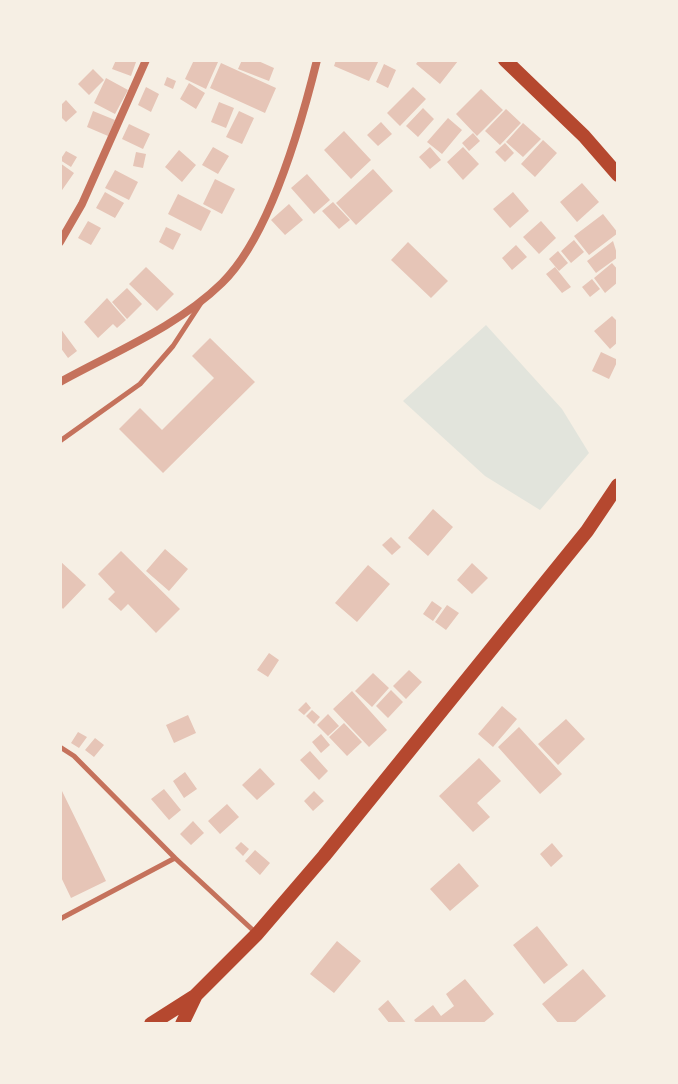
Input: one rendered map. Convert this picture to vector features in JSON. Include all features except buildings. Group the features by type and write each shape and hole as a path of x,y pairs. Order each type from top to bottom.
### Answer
{"main road":[{"path":"505,60 584,136 618,175"},
{"path":"151,1024 196,995 257,934 587,531 618,485"},
{"path":"182,1024 196,995"}],"street":[{"path":"60,242 82,204 146,60"},
{"path":"60,382 203,299 240,262 263,216 304,113 317,60"}],"lane":[{"path":"60,441 140,384 173,346 203,299"},
{"path":"60,747 257,934"},
{"path":"60,919 175,858"}],"shaded area":[{"path":"486,325 562,409 589,453 540,510 485,476 403,401"}]}
